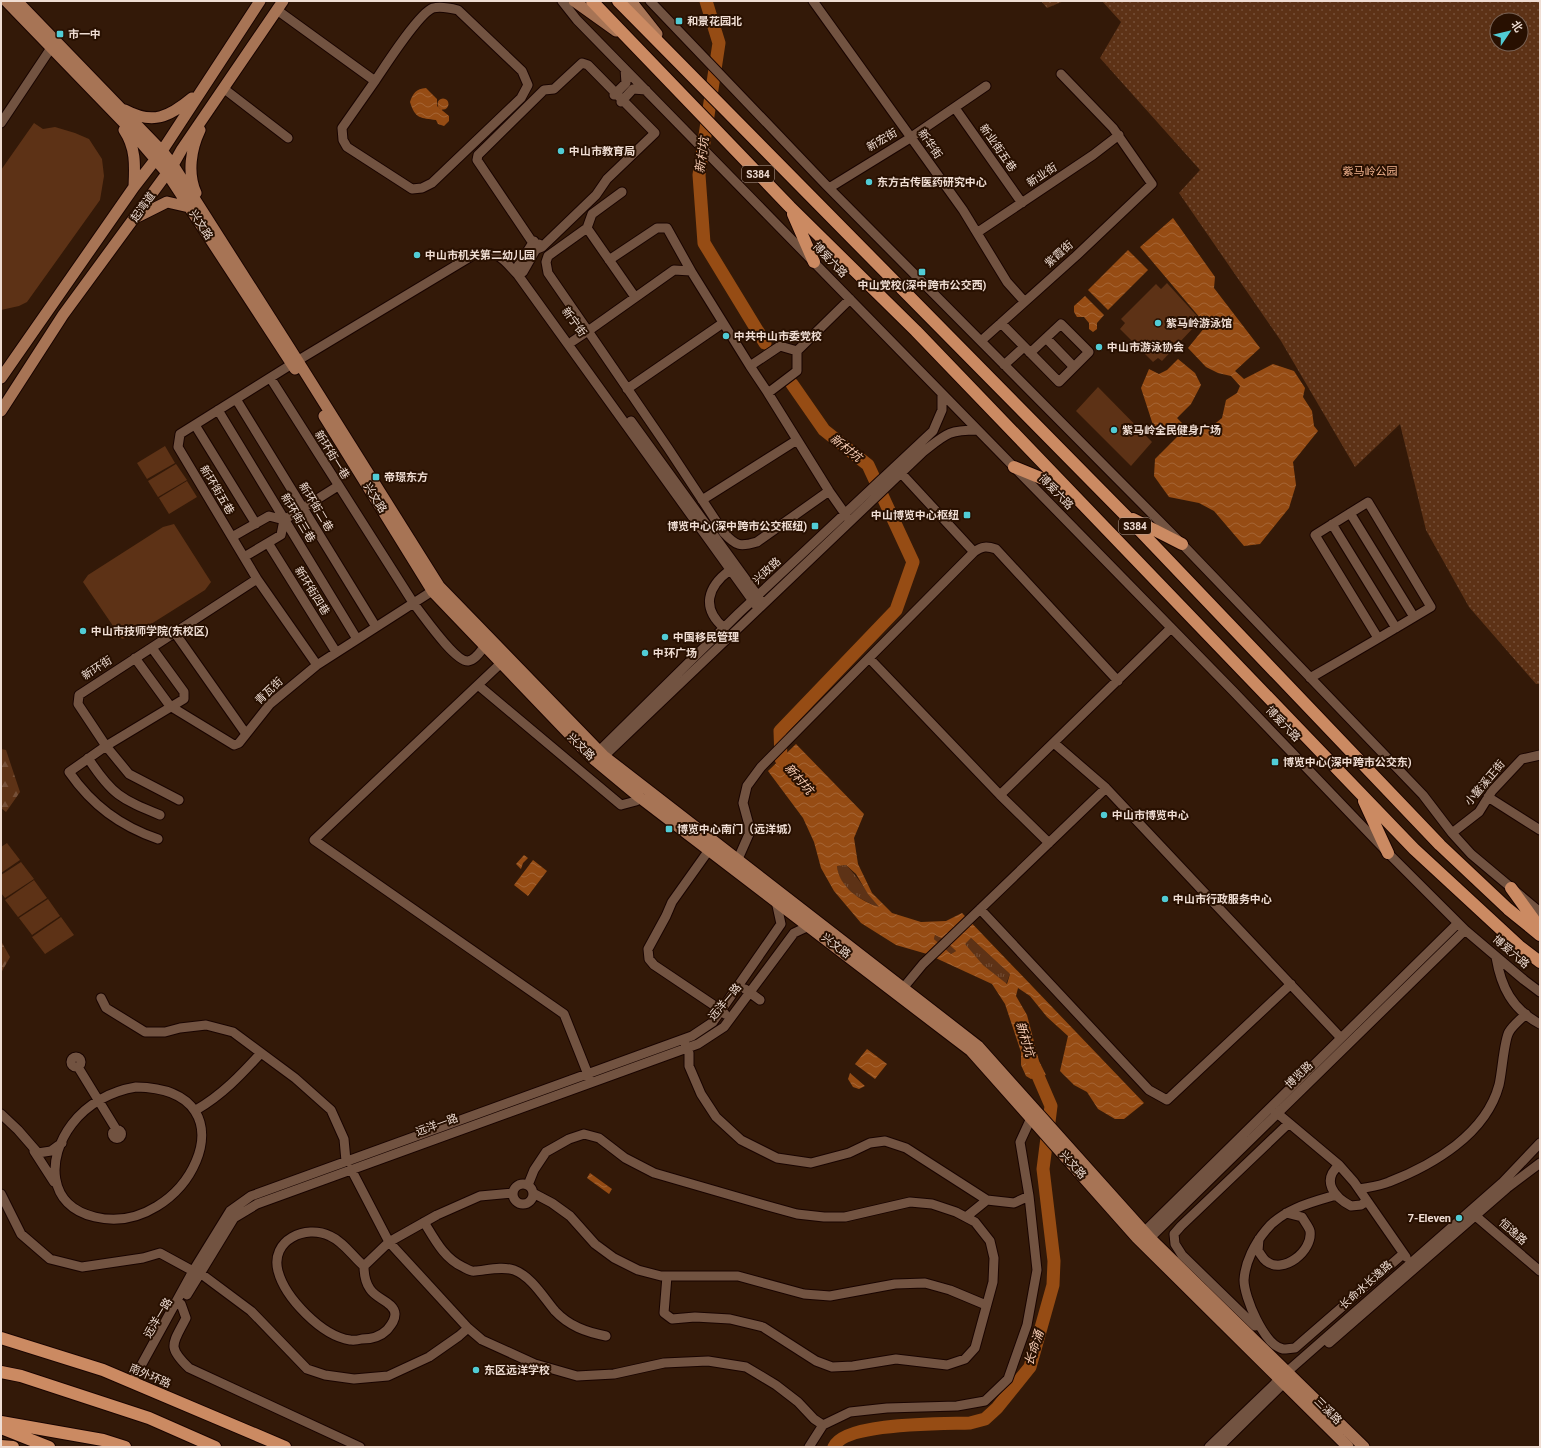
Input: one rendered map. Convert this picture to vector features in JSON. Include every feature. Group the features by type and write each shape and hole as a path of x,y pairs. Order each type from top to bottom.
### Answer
{"highway":[{"name":"博爱六路","path":"592,1 790,207 916,331 1414,849 1518,946 1540,962"},
{"name":"S384","path":"618,1 1125,515 1440,845 1508,909 1540,935"},
{"path":"790,207 814,262"},
{"path":"1014,467 1068,489"},
{"path":"1125,515 1182,544"},
{"path":"1359,791 1388,853"},
{"path":"1511,888 1540,928"},
{"name":"南外环路","path":"1,1338 103,1370 285,1447"},
{"path":"1,1373 21,1376 149,1418 215,1447"},
{"path":"1,1422 103,1440 125,1447"},
{"path":"1,1428 49,1447"},
{"path":"1,1446 12,1447"}],"main road":[{"name":"兴文路","path":"6,1 51,48 116,110"},
{"name":"兴文路","path":"17,1 116,110 126,125 158,155 170,169 294,361 436,589 484,647 639,797 972,1051 1031,1118 1041,1122"},
{"name":"起湾道","path":"1,378 134,187 158,155 260,1"},
{"path":"574,1 631,41"},
{"path":"631,1 680,63"},
{"name":"起湾道","path":"1,411 63,315 170,169 280,5"},
{"path":"116,110 157,119 175,112 200,92"},
{"path":"134,219 145,211 167,202 193,205 196,192 192,184 190,163 196,139 214,102"},
{"path":"116,110 134,152 134,187"},
{"name":"兴文路","path":"436,589 598,757 738,859 978,1046 1056,1140 1144,1238 1286,1377"},
{"name":"三溪路","path":"1286,1377 1348,1447"},
{"name":"三溪路","path":"1286,1377 1364,1447"}],"street":[{"name":"博爱六路","path":"562,1 625,69 1171,628 1388,853 1465,930 1540,992"},
{"path":"650,1 828,188 1182,544 1423,795 1452,833 1472,854 1540,912"},
{"name":"新华街","path":"813,1 978,232 1007,282 1024,301"},
{"path":"280,5 374,81"},
{"path":"446,7 458,10 522,71 528,85 521,98 432,184 422,188 412,188 347,146 343,140 342,128 374,81 420,20 432,8 446,7"},
{"path":"1,123 51,48"},
{"path":"582,63 588,65 618,98 655,133 607,179 596,195 542,246 536,244 477,160 478,155 544,90 554,89 582,63"},
{"path":"618,98 626,83 625,69"},
{"path":"1061,74 1119,135"},
{"name":"新宏街","path":"828,188 955,108 986,86"},
{"path":"223,88 288,138"},
{"path":"618,98 633,89 646,90"},
{"name":"新业街五巷","path":"955,108 1022,203"},
{"name":"紫霞街","path":"981,341 1091,242 1152,184 1119,135"},
{"name":"新业街","path":"978,232 1093,156 1119,135"},
{"path":"622,192 592,214 587,228 548,256 546,262 548,272 724,533 733,544 746,546 757,542 829,491"},
{"path":"587,228 635,297"},
{"path":"609,260 657,228 667,228 723,323 829,491 848,517"},
{"path":"521,269 536,244"},
{"name":"新宁街","path":"294,361 473,250 491,246 506,254 521,269 758,602"},
{"path":"294,361 475,254 490,252 503,259 518,275 730,570 758,602"},
{"path":"573,341 674,270 691,271"},
{"path":"768,393 797,372 798,351 850,299"},
{"path":"627,389 723,323"},
{"path":"1001,323 1027,350 1059,382 1089,352 1061,324 1046,338 1027,350 1004,365"},
{"path":"1046,338 1074,366"},
{"path":"750,366 780,346 798,351"},
{"name":"新环街五巷","path":"294,361 271,379 180,434 178,447 257,579 317,665"},
{"name":"新环街一巷","path":"271,379 414,604 460,659 468,661 474,658 484,647"},
{"name":"兴政路","path":"598,757 758,602 899,469 933,431 942,410 942,394"},
{"name":"新环街二巷","path":"236,399 376,627"},
{"name":"新环街三巷","path":"218,410 357,639"},
{"path":"195,425 256,524"},
{"name":"兴政路","path":"899,469 948,433 958,430 977,430"},
{"path":"702,500 797,440"},
{"path":"899,469 974,552"},
{"path":"244,557 281,535 284,520 338,486"},
{"path":"1310,678 1431,607 1368,502 1315,535 1378,638"},
{"path":"1350,513 1414,617"},
{"path":"232,537 269,516 284,520"},
{"path":"1332,524 1396,628"},
{"name":"新环街四巷","path":"268,543 336,652"},
{"path":"738,859 749,834 749,825 743,803 747,786 769,758 870,659 974,552 982,547 989,546 996,549 1118,681"},
{"path":"724,628 716,621 709,608 709,597 713,587 721,577 730,570"},
{"name":"新环街","path":"179,800 129,774 106,746 78,704 79,695 257,579"},
{"name":"青瓦街","path":"135,658 171,707 234,745 239,743 270,704 317,665 436,589"},
{"name":"兴政路","path":"598,757 724,628 758,602"},
{"path":"1000,795 1171,628"},
{"path":"175,633 246,734"},
{"path":"152,648 184,692 184,699 106,746 69,772 83,791 104,811 122,824 158,839"},
{"path":"870,659 1000,795 1049,843"},
{"path":"500,664 314,840 564,1014 589,1077"},
{"path":"478,685 621,805 636,801 639,797"},
{"path":"1054,743 1106,788 1341,1038"},
{"name":"小鳌溪正街","path":"1452,833 1478,812 1488,797 1522,759 1540,755"},
{"path":"88,758 110,789 126,800 160,815"},
{"path":"904,987 923,964 1106,788"},
{"path":"1488,797 1540,830"},
{"path":"709,850 672,902 648,949 650,959 654,965 721,1010 729,1020"},
{"path":"721,1010 781,924 776,901"},
{"path":"977,912 1149,1090 1167,1100 1291,984"},
{"name":"博览路","path":"1144,1238 1341,1038 1458,923"},
{"name":"远洋一路","path":"132,1382 230,1211 251,1196 349,1165 589,1077 686,1046 698,1044 717,1031 729,1020 794,933 809,926"},
{"name":"博览路","path":"1144,1238 1277,1113 1465,930"},
{"path":"1496,957 1499,974 1509,998 1526,1014 1540,1024"},
{"path":"739,985 760,1000"},
{"path":"101,998 106,1008 145,1032 165,1032 180,1028 206,1025 233,1032 295,1078 331,1110 344,1138 349,1165 389,1242 468,1328 482,1340 534,1364 577,1376 614,1374 664,1363 708,1361 746,1367 776,1385 798,1402 814,1419 823,1425"},
{"name":"远洋一路","path":"686,1046 692,1036 713,1022 721,1010"},
{"path":"1359,1189 1388,1183 1426,1164 1451,1149 1472,1132 1488,1110 1499,1086 1508,1032 1526,1014"},
{"path":"686,1046 689,1066 701,1094 716,1117 741,1140 777,1158 811,1163 849,1153 870,1143 885,1142 906,1148 987,1200 1014,1203 1029,1196"},
{"path":"196,1110 208,1103 238,1079 261,1053"},
{"path":"78,1067 116,1129"},
{"path":"1,1114 18,1130 34,1151 64,1199 73,1208 87,1215 102,1219 130,1218 158,1206 173,1195 195,1166 201,1144 202,1132 200,1120 196,1110 184,1099 172,1092 149,1087 123,1089 98,1101 72,1124 62,1143 54,1173 56,1186"},
{"path":"1277,1113 1339,1166 1359,1189 1410,1263"},
{"path":"809,1447 823,1425 850,1412 887,1408 957,1406 985,1401 1008,1380 1027,1325 1037,1270 1029,1196 1020,1142 1031,1118"},
{"path":"1289,1123 1174,1234 1175,1244 1182,1255 1271,1341 1282,1349 1296,1348 1403,1254"},
{"path":"528,1185 534,1170 546,1152 569,1138 584,1134 599,1138 625,1158 654,1173 797,1214 824,1217 845,1217 910,1202 932,1204 956,1212 975,1222 990,1241 994,1258 992,1282 975,1348 965,1359 948,1365 896,1359 853,1366 832,1367 816,1361 763,1327 730,1319 695,1317 672,1319 664,1313 667,1276"},
{"path":"34,1151 38,1153 51,1151 62,1143"},
{"name":"长命水长逸路","path":"1219,1447 1286,1377 1473,1213 1540,1143"},
{"name":"长命水长逸路","path":"1209,1447 1410,1263 1473,1213 1540,1163"},
{"path":"1339,1166 1333,1171 1330,1179 1331,1186 1336,1196 1351,1206 1361,1205 1367,1201"},
{"path":"364,1266 331,1236 317,1232 299,1234 290,1239 285,1242 278,1254 278,1270 288,1291 315,1323 335,1335 350,1340 371,1339 384,1332 394,1322 395,1314 391,1306 370,1290 364,1276 364,1266 389,1242 424,1222 480,1196 512,1193 518,1185 528,1185"},
{"path":"528,1185 533,1193 552,1203 570,1216 596,1244 614,1258 638,1270 667,1276 738,1276 804,1294 830,1296 895,1284 925,1283 950,1290 986,1305"},
{"path":"512,1193 514,1200 523,1205 531,1200 533,1193"},
{"path":"1,1194 21,1234 50,1259 82,1267 136,1260 160,1253 196,1272 251,1311 307,1369 325,1375 354,1379 388,1376 429,1357 468,1328"},
{"path":"1271,1341 1252,1314 1244,1280 1252,1250 1267,1229 1286,1214 1310,1203 1336,1196"},
{"path":"966,1218 987,1200"},
{"name":"恒逸路","path":"1473,1213 1540,1270"},
{"path":"1259,1240 1258,1251 1267,1262 1279,1265 1293,1260 1302,1253 1309,1242 1310,1231 1302,1218 1286,1214"},
{"path":"424,1222 438,1246 455,1263 472,1272 489,1268 514,1270 535,1286 556,1311 571,1324 586,1332 606,1336"},
{"name":"远洋一路","path":"132,1382 181,1304 196,1272"},
{"path":"181,1304 186,1318 174,1342 174,1348 175,1355 189,1368 360,1447"}],"green space":[{"path":"1041,1 1064,1 1047,8"},
{"name":"紫马岭公园","path":"1102,1 1540,1 1540,684 1536,684 1469,607 1426,530 1400,424 1355,467 1281,341 1179,193 1200,170 1100,58 1121,22"},
{"path":"34,123 43,129 55,127 89,139 102,159 104,176 100,200 27,302 19,306 1,310 1,170"},
{"name":"紫马岭游泳馆","path":"1167,283 1197,316 1192,323 1195,326 1162,361 1158,358 1153,362 1120,329 1125,323 1121,319 1156,284 1161,289"},
{"path":"1098,387 1152,442 1131,466 1076,411"},
{"path":"165,446 175,463 147,479 137,463"},
{"path":"176,464 187,480 158,497 148,481"},
{"path":"187,481 197,497 169,514 159,498"},
{"path":"174,524 211,582 205,590 132,636 122,639 83,582 88,575 163,527"},
{"path":"1,749 6,750 20,792 6,812 1,808"},
{"path":"7,843 20,860 1,873 1,847"},
{"path":"21,862 34,879 5,898 1,893 1,875"},
{"path":"846,865 880,908 852,893 846,887 839,874 837,866"},
{"path":"34,880 47,898 18,917 5,900"},
{"path":"48,899 60,916 32,935 19,918"},
{"path":"61,917 74,935 45,954 32,937"},
{"path":"935,935 943,939 956,951 951,954 934,939"},
{"path":"971,938 1010,974 1006,984 983,965 964,944"},
{"path":"1,941 10,957 1,973"}],"water":[{"path":"426,88 437,99 437,106 449,116 449,121 444,126 438,124 436,120 419,117 412,108 410,102 412,96 417,90"},
{"path":"441,99 445,99 447,100 447,108 441,109 438,106 438,102"},
{"path":"1173,218 1215,277 1214,288 1260,348 1235,371 1244,379 1273,364 1294,371 1305,388 1303,397 1312,411 1314,426 1318,431 1293,462 1296,485 1289,508 1260,544 1244,546 1214,511 1199,503 1169,497 1154,476 1155,459 1180,434 1169,424 1160,430 1156,430 1153,425 1141,388 1149,369 1159,374 1167,370 1178,359 1195,373 1201,385 1191,404 1177,418 1190,431 1199,426 1212,426 1222,418 1226,400 1237,393 1240,386 1231,376 1218,373 1206,367 1188,348 1205,327 1201,319 1140,247"},
{"path":"1128,250 1148,270 1108,310 1088,290"},
{"path":"1085,296 1104,315 1097,323 1097,329 1093,332 1089,329 1089,323 1084,317 1077,317 1074,312 1074,306"},
{"path":"796,744 864,814 854,838 858,864 872,893 892,913 921,922 946,921 962,913 1144,1103 1124,1119 1115,1119 1098,1109 1087,1092 1074,1085 1060,1071 1068,1036 1047,1017 1030,996 1018,988 1016,996 1027,1015 1039,1061 1046,1075 1031,1079 1026,1076 1021,1065 1021,1052 1005,1004 992,984 927,954 896,945 861,923 834,891 821,868 814,842 803,818 768,771","holes":["846,865 856,874 868,894 879,907 858,897 846,887 839,874 837,866","935,935 943,939 956,951 951,954 934,939","971,938 1010,974 1007,984 983,965 965,944"]},
{"path":"524,855 528,858 523,863 521,869 516,864"},
{"path":"533,860 547,871 528,896 514,885"},
{"path":"867,1049 887,1064 875,1079 855,1064"},
{"path":"850,1073 865,1086 859,1089 853,1087 848,1079"},
{"path":"590,1173 612,1189 609,1194 587,1178"}],"waterway":[{"name":"新村坑","path":"706,1 719,43 699,175 704,243 765,343"},
{"name":"新村坑","path":"792,384 824,430 868,465 913,562 896,610 780,731 781,759 792,772"},
{"name":"长命涌","path":"834,1447 842,1439 856,1433 875,1429 918,1424 970,1423 985,1419 997,1408 1030,1367 1053,1285 1054,1261 1043,1169 1051,1106 1032,1062"}],"place":[{"name":"和景花园北","path":"679,21"},
{"name":"市一中","path":"60,34"},
{"name":"中山市教育局","path":"561,151"},
{"name":"东方古传医药研究中心","path":"869,182"},
{"name":"中山市机关第二幼儿园","path":"417,255"},
{"name":"中山党校(深中跨市公交西)","path":"922,272"},
{"name":"紫马岭游泳馆","path":"1158,323"},
{"name":"中共中山市委党校","path":"726,336"},
{"name":"中山市游泳协会","path":"1099,347"},
{"name":"紫马岭全民健身广场","path":"1114,430"},
{"name":"帝璟东方","path":"376,477"},
{"name":"中山博览中心枢纽","path":"967,515"},
{"name":"博览中心(深中跨市公交枢纽)","path":"815,526"},
{"name":"中山市技师学院(东校区)","path":"83,631"},
{"name":"中国移民管理","path":"665,637"},
{"name":"中环广场","path":"645,653"},
{"name":"博览中心(深中跨市公交东)","path":"1275,762"},
{"name":"中山市博览中心","path":"1104,815"},
{"name":"博览中心南门（远洋城）","path":"669,829"},
{"name":"中山市行政服务中心","path":"1165,899"},
{"name":"7-Eleven","path":"1459,1218"},
{"name":"东区远洋学校","path":"476,1370"}]}
